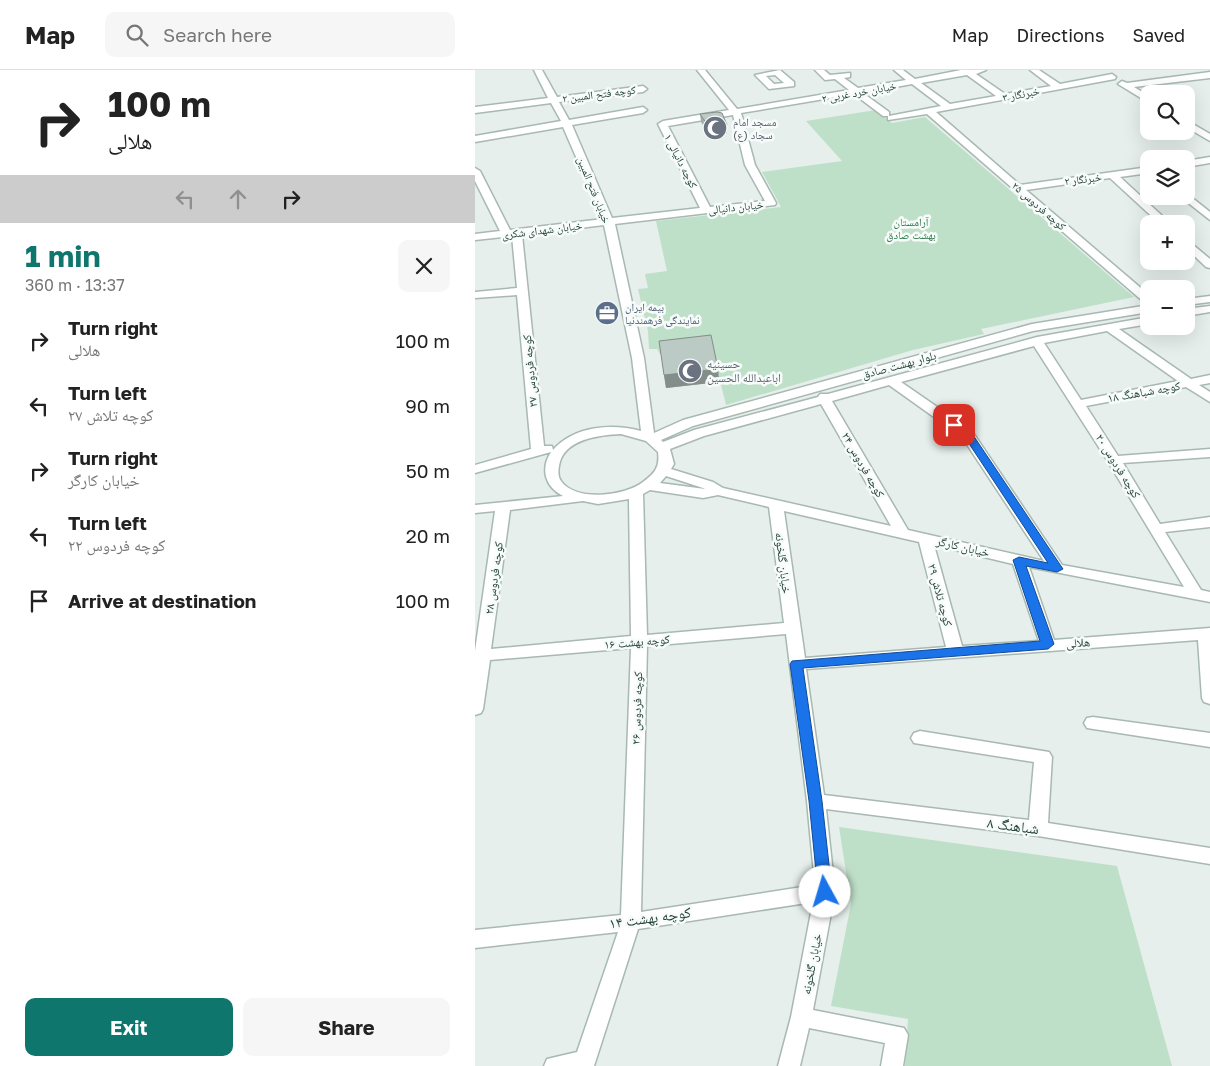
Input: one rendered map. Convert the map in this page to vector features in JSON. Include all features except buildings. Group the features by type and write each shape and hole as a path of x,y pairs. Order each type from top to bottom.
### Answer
{"street":[{"name":"خیابان فتح المبین","path":"538,70 567,125 609,222 655,441"},
{"name":"خیابان دانیالی","path":"609,222 771,203 750,165 737,114 701,70"},
{"path":"819,70 828,78 839,73 857,92"},
{"path":"898,70 948,108"},
{"name":"خیابان خرد غربی ۲","path":"737,114 967,71 981,70"},
{"path":"1034,70 1058,87"},
{"path":"1102,70 1140,95"},
{"path":"967,71 1003,97"},
{"path":"765,72 759,75 772,88 781,86 798,102"},
{"path":"1125,86 1210,75"},
{"name":"خبرنگار ۳","path":"857,92 888,116 948,108 1112,77"},
{"name":"کوچه فتح المبین ۲","path":"475,110 643,89"},
{"path":"475,140 643,110"},
{"name":"کوچه فردوس ۲۵","path":"929,111 1140,293"},
{"name":"کوچه دانیالی ۱","path":"706,210 663,124 737,114"},
{"path":"1195,129 1210,138"},
{"path":"1195,162 1210,160"},
{"path":"475,171 512,233"},
{"name":"خبرنگار ۲","path":"1017,188 1140,171"},
{"path":"1112,175 1156,215"},
{"path":"1195,204 1210,217"},
{"name":"خیابان شهدای شکری","path":"475,238 609,222"},
{"name":"کوچه فردوس ۲۷","path":"512,233 522,290 538,452"},
{"path":"1197,252 1210,250"},
{"path":"1197,252 1210,265"},
{"path":"475,295 522,290"},
{"path":"1195,300 1210,298"},
{"path":"1195,312 1210,309"},
{"name":"بلوار بهشت صادق","path":"655,441 688,423 1032,328 1140,310"},
{"name":"بلوار بهشت صادق","path":"655,441 699,433 824,397 1037,340 1140,322"},
{"path":"1108,327 1210,398"},
{"name":"کوچه فردوس ۲۰","path":"1037,340 1115,460 1157,529 1203,595"},
{"name":"کوچه شباهنگ ۱۸","path":"1078,404 1210,379"},
{"path":"890,380 967,434 1057,569"},
{"name":"کوچه فردوس ۲۴","path":"824,397 901,532"},
{"path":"475,469 604,431 622,430 655,441 667,457 663,472 643,490 600,500 582,498 566,493 555,484 550,474 551,462 558,451 570,442"},
{"path":"1115,460 1210,453"},
{"name":"خیابان کارگر","path":"663,472 708,485 718,491 1057,569 1203,595"},
{"name":"خیابان کارگر","path":"643,490 703,494 718,491"},
{"name":"کوچه فردوس ۲۶","path":"584,1064 631,922 643,490"},
{"path":"475,509 582,498"},
{"name":"خیابان گلخونه","path":"776,503 825,892 801,1017 789,1066"},
{"name":"کوچه فردوس ۲۸","path":"475,709 503,506"},
{"path":"1157,529 1210,522"},
{"name":"کوچه تلاش ۲۹","path":"925,538 955,652"},
{"path":"1019,560 1048,644"},
{"name":"کوچه بهشت ۱۶","path":"483,655 791,628"},
{"path":"1208,634 1210,698"},
{"name":"هلالی","path":"797,664 1048,644 1208,634"},
{"path":"1093,723 1210,740"},
{"path":"920,738 1043,757 1038,829"},
{"name":"شباهنگ ۸","path":"815,801 1038,829 1210,856"},
{"name":"کوچه بهشت ۱۴","path":"475,939 631,922 825,892"},
{"path":"801,1017 897,1035 892,1066"},
{"path":"555,1066 584,1064"}],"green space":[{"name":"آرامستان بهشت صادق","path":"876,110 892,123 925,117 1134,297 981,329 984,334 913,350 726,405 712,348 660,354 657,349 649,349 648,331 638,289 648,288 645,274 667,271 656,221 781,207 762,172 842,161 806,121"},
{"path":"839,827 1117,866 1172,1066 905,1066 908,1019 831,1006 851,904"}],"place":[{"name":"مسجد امام سجاد (ع)","path":"715,128"},
{"name":"بیمه ایران نمایندگی فرهمندنیا","path":"607,313"},
{"name":"حسینیه اباعبدالله الحسین","path":"690,371"}],"route":[{"path":"825,892 797,664 1048,644 1019,560 1057,569 967,434 954,425"}]}
